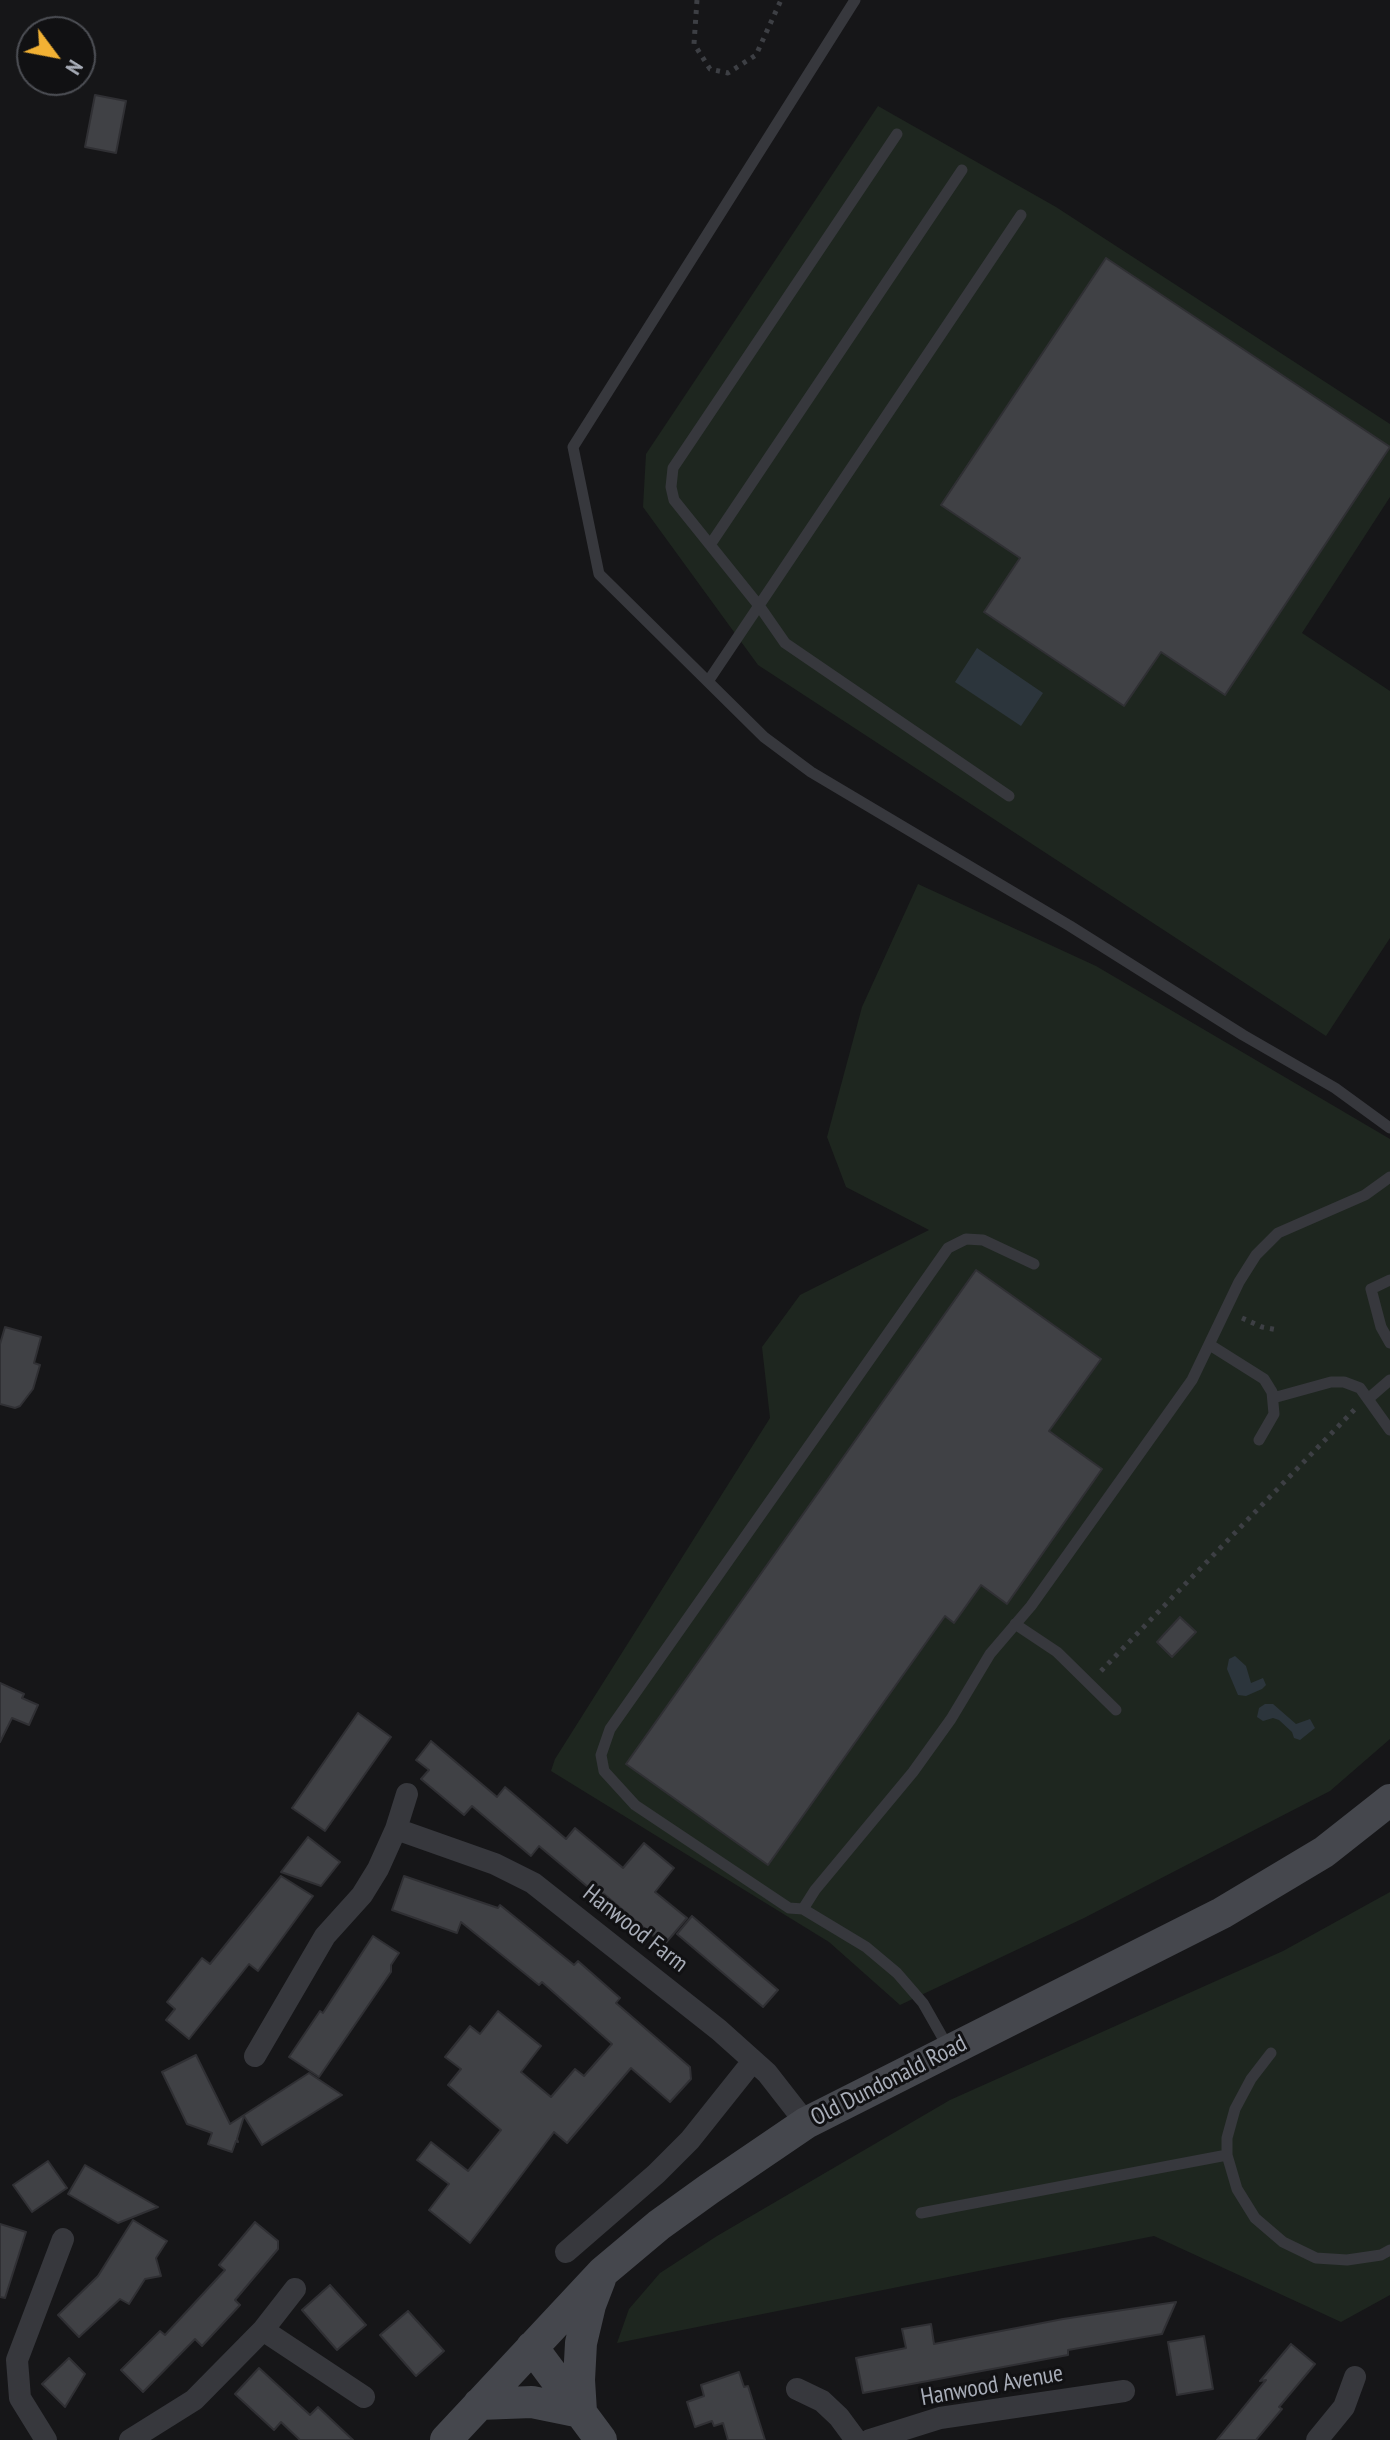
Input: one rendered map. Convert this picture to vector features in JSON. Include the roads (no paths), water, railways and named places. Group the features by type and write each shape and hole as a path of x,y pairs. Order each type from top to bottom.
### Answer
{"street":[{"path":"255,2056 325,1936 362,1895 378,1869 407,1794"},
{"name":"Old Dundonald Road","path":"446,2440 603,2272 659,2225 806,2123 1222,1913 1324,1852 1390,1800"},
{"name":"Hanwood Farm","path":"396,1829 495,1864 533,1883 676,1994 767,2073 806,2123"},
{"path":"566,2252 656,2174 690,2140 753,2061"},
{"path":"46,2440 20,2398 17,2360 63,2239"},
{"path":"581,2412 581,2343 590,2305 603,2272"},
{"path":"130,2440 194,2400 263,2330 295,2289"},
{"path":"263,2330 364,2397"},
{"path":"532,2347 601,2440"},
{"path":"1317,2440 1344,2407 1355,2377"},
{"path":"797,2389 822,2401 856,2440"},
{"name":"Hanwood Avenue","path":"870,2440 940,2418 1124,2391"},
{"path":"479,2404 532,2402 581,2412"}],"lane":[{"path":"855,0 573,447 599,574 764,737 811,772 1335,1088 1390,1128"},
{"path":"897,134 673,468 671,487 674,500 785,643 1009,796"},
{"path":"710,545 962,170"},
{"path":"709,680 1021,215"},
{"path":"803,1909 815,1890 913,1772 951,1719 990,1654 1031,1606 1192,1380 1256,1255 1278,1233 1365,1195 1390,1177"},
{"path":"950,2049 923,2003 897,1973 866,1947 803,1909 789,1908 635,1805 604,1771 601,1755 610,1729 636,1691 948,1248 966,1239 983,1240 1034,1264"},
{"path":"1390,1280 1371,1289 1381,1327 1390,1343"},
{"path":"1210,1345 1264,1379 1273,1398 1274,1414 1259,1440"},
{"path":"1368,1399 1390,1380"},
{"path":"1273,1398 1331,1382 1344,1382 1360,1388 1387,1426"},
{"path":"1015,1624 1057,1652 1116,1710"},
{"path":"1271,2053 1251,2079 1235,2109 1227,2138 1227,2155 1237,2189 1255,2218 1283,2242 1316,2258 1347,2260 1381,2255 1390,2250"},
{"path":"921,2213 1227,2155"}]}
